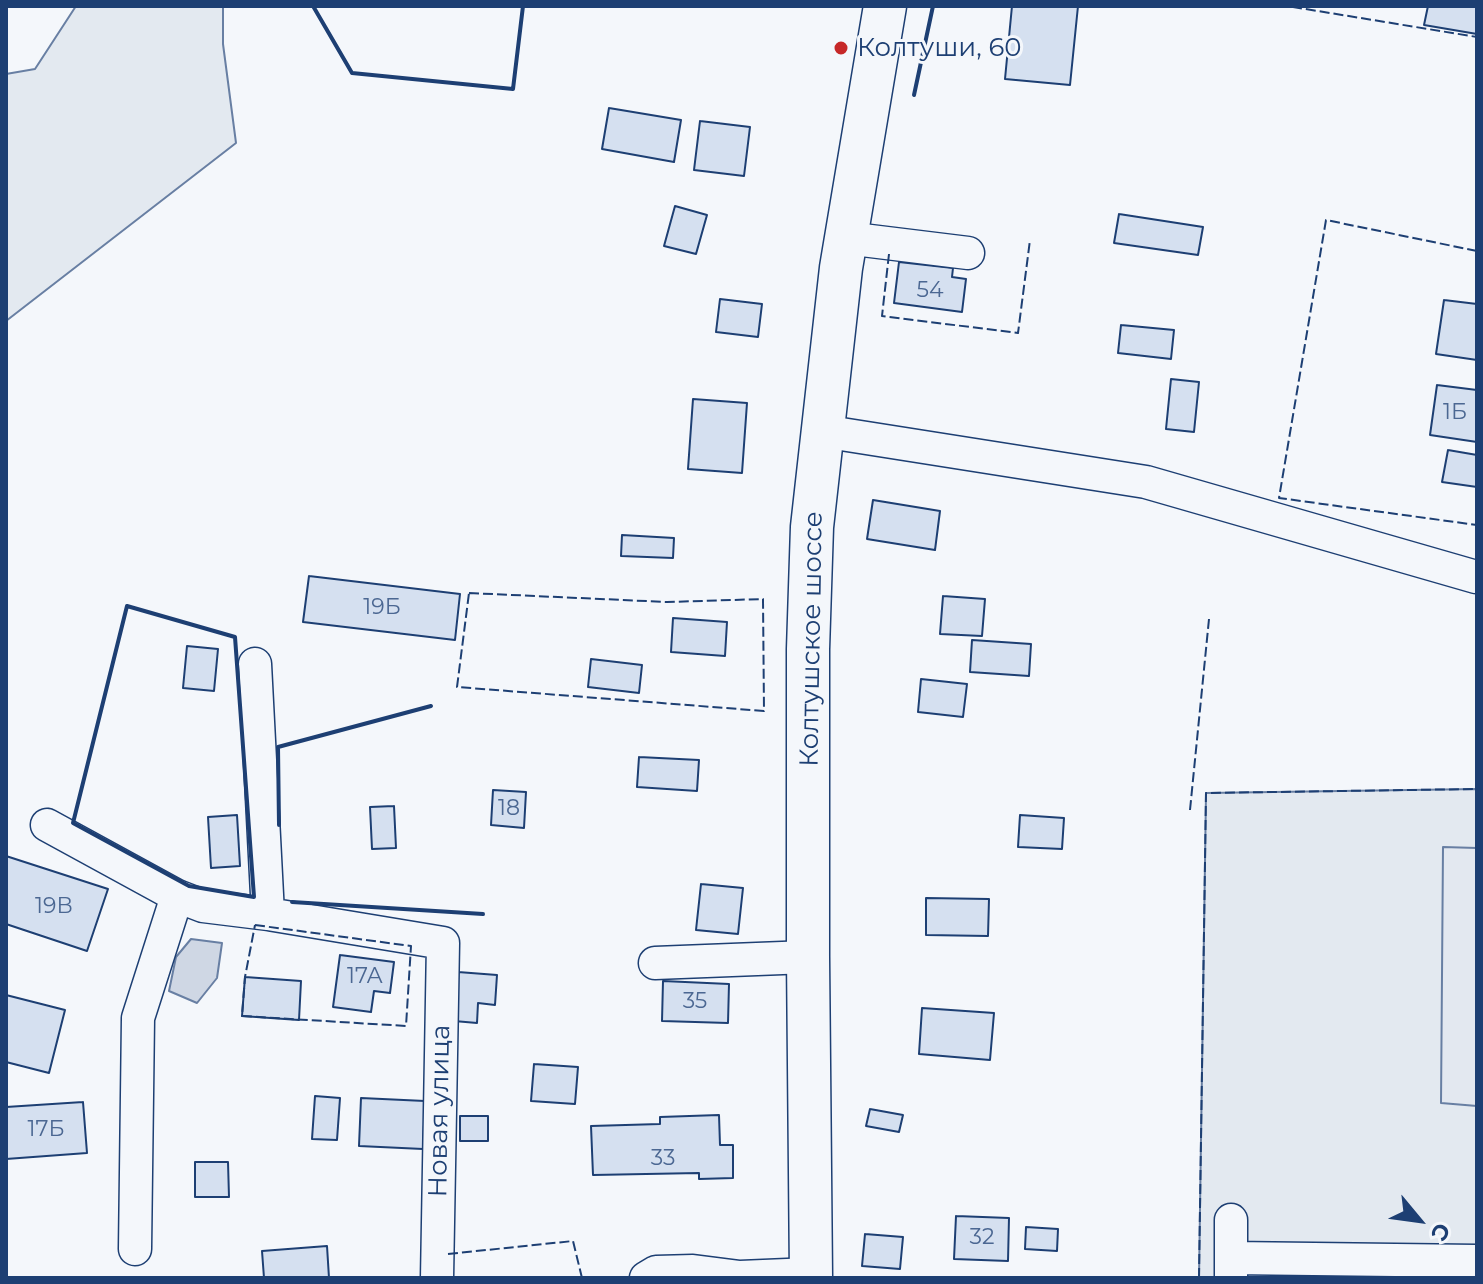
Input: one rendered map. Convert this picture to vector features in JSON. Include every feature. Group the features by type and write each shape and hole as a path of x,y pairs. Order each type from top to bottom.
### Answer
{"main road":[{"name":"Колтушское шоссе","path":"811,1276 808,649 812,527 841,268 885,6"}],"street":[{"path":"846,238 968,253"},
{"path":"822,431 1146,482 1476,577"},
{"path":"47,825 177,896 203,906 268,914 255,664"},
{"path":"135,1249 138,1018 177,896"},
{"name":"Новая улица","path":"268,914 443,943 437,1278"},
{"path":"655,963 808,957"},
{"path":"1231,1220 1231,1268 1477,1261"},
{"path":"646,1278 656,1272 693,1271 740,1277 811,1276"}],"shaded area":[{"path":"76,6 223,6 223,44 236,143 6,321 6,74 35,69"},
{"path":"1477,789 1477,1278 1199,1278 1206,793"},
{"path":"1443,847 1477,848 1477,1106 1441,1103"},
{"path":"191,939 222,943 217,978 197,1003 169,991 176,957"}],"building":[{"path":"1012,6 1078,6 1070,85 1005,79"},
{"path":"1428,6 1477,6 1477,34 1424,25"},
{"path":"609,108 681,120 674,162 602,149"},
{"path":"700,121 750,127 744,176 694,170"},
{"path":"675,206 707,215 696,254 664,246"},
{"path":"1119,214 1203,227 1198,255 1114,243"},
{"path":"899,262 953,268 952,277 966,279 962,312 894,303"},
{"path":"720,299 762,304 758,337 716,332"},
{"path":"1444,300 1477,304 1477,360 1436,354"},
{"path":"1121,325 1174,330 1171,359 1118,353"},
{"path":"1171,379 1199,382 1194,432 1166,429"},
{"path":"1437,385 1477,390 1477,442 1430,435"},
{"path":"693,399 747,403 742,473 688,469"},
{"path":"1448,450 1477,455 1477,487 1442,482"},
{"path":"873,500 940,511 935,550 867,539"},
{"path":"622,535 674,538 673,558 621,556"},
{"path":"309,576 460,594 455,640 303,622"},
{"path":"943,596 985,599 982,636 940,634"},
{"path":"673,618 727,622 725,656 671,652"},
{"path":"972,640 1031,644 1029,676 970,672"},
{"path":"187,646 218,649 214,691 183,688"},
{"path":"591,659 642,665 639,693 588,687"},
{"path":"921,679 967,684 963,717 918,712"},
{"path":"639,757 699,760 697,791 637,787"},
{"path":"493,790 526,792 524,828 491,825"},
{"path":"394,806 396,848 372,849 370,807"},
{"path":"237,815 240,866 211,868 208,817"},
{"path":"1020,815 1064,818 1062,849 1018,847"},
{"path":"6,856 108,889 87,951 6,924"},
{"path":"701,884 743,888 738,934 696,930"},
{"path":"926,898 989,899 988,936 926,935"},
{"path":"340,955 394,962 390,993 374,991 371,1012 333,1007"},
{"path":"458,972 497,975 495,1005 478,1003 477,1023 454,1021"},
{"path":"245,977 301,981 299,1020 242,1016"},
{"path":"663,981 729,984 728,1023 662,1021"},
{"path":"6,995 65,1010 49,1073 6,1062"},
{"path":"922,1008 994,1013 990,1060 919,1054"},
{"path":"534,1064 578,1067 575,1104 531,1101"},
{"path":"315,1096 340,1098 337,1140 312,1139"},
{"path":"361,1098 425,1101 423,1149 359,1146"},
{"path":"83,1102 87,1153 6,1159 6,1107"},
{"path":"870,1109 903,1115 899,1132 866,1126"},
{"path":"719,1115 720,1145 733,1145 733,1178 699,1179 699,1173 593,1175 591,1126 660,1124 660,1117"},
{"path":"460,1116 488,1116 488,1141 460,1141"},
{"path":"195,1162 228,1162 229,1197 195,1197"},
{"path":"956,1216 1009,1218 1008,1261 954,1259"},
{"path":"1026,1227 1058,1229 1057,1251 1025,1249"},
{"path":"865,1234 903,1237 900,1269 862,1266"},
{"path":"327,1246 329,1278 264,1278 262,1251"}],"fence":[{"path":"1293,6 1477,37"},
{"path":"1477,251 1326,220 1279,498 1477,525"},
{"path":"889,254 882,316 1018,333 1030,240"},
{"path":"469,593 667,602 763,599 764,711 457,687 469,593"},
{"path":"1190,810 1209,619"},
{"path":"1199,1278 1206,793 1477,789"},
{"path":"255,925 411,946 406,1026 242,1016 245,977 255,925"},
{"path":"448,1254 573,1241 582,1278"}],"wall":[{"path":"313,6 352,73 513,89 523,6"},
{"path":"614,6 623,6"},
{"path":"914,95 933,6"},
{"path":"127,606 235,637 254,897 189,886 73,823 127,606"},
{"path":"279,825 278,747 431,706"},
{"path":"292,902 483,914"}],"place":[{"name":"Колтуши, 60","path":"841,48"}]}
